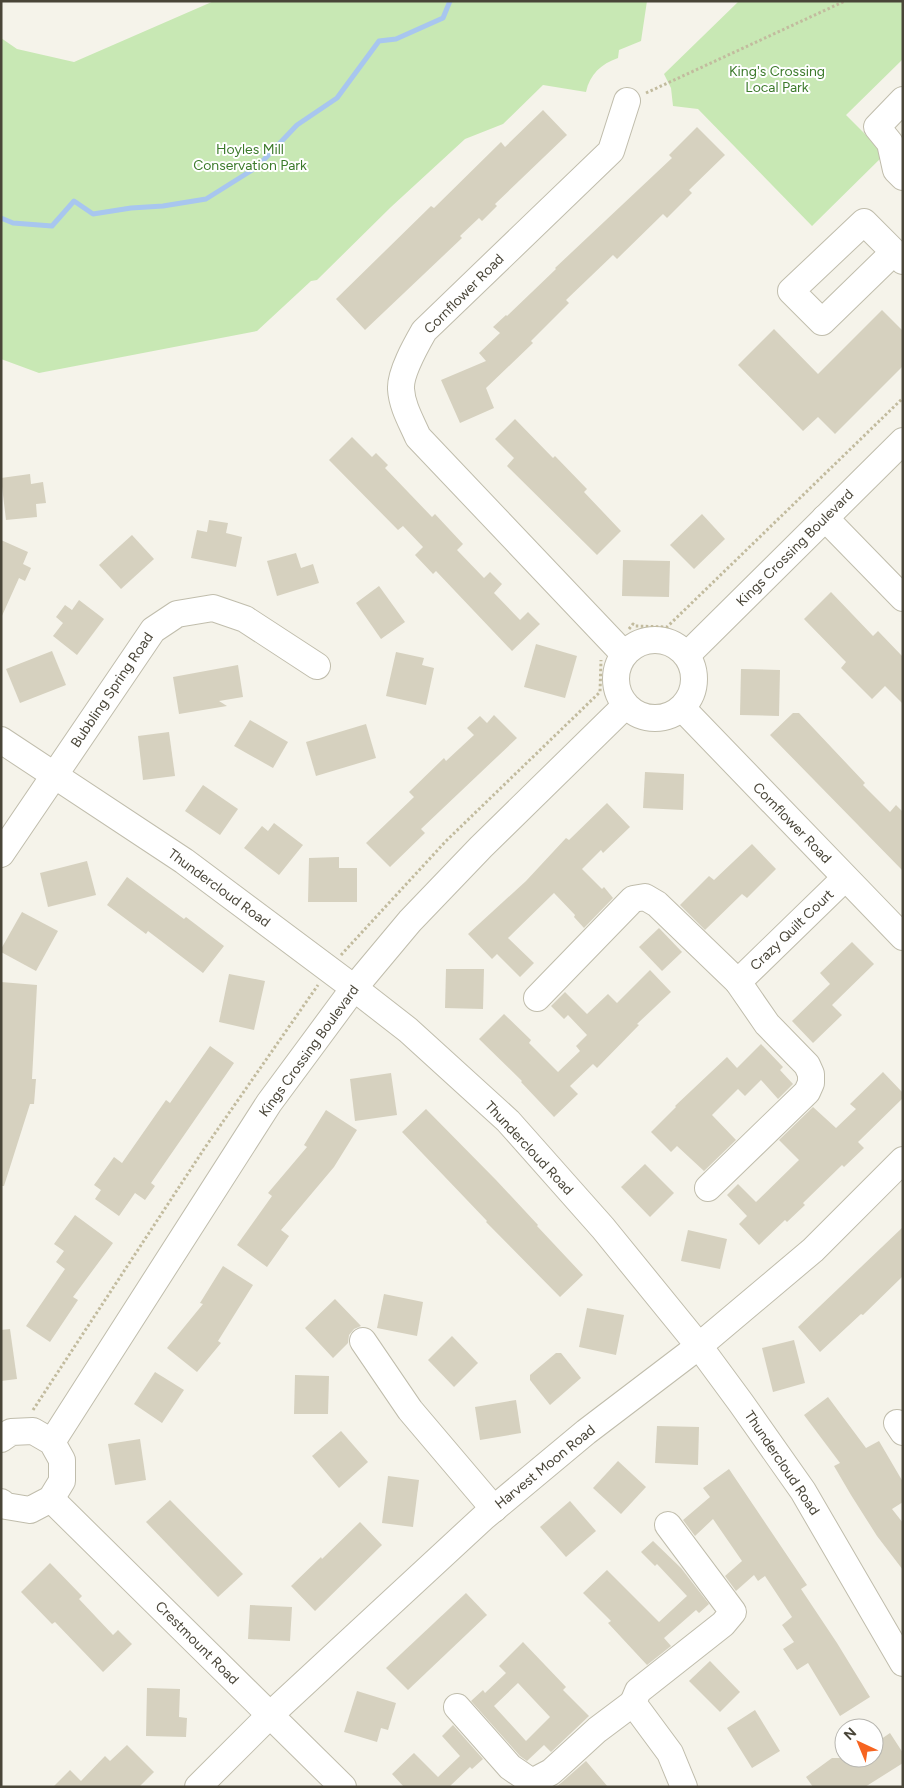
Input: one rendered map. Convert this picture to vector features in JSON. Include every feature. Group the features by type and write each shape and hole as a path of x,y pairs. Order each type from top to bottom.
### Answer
{"street":[{"path":"903,100 876,127 890,143 896,170 903,177"},
{"name":"Cornflower Road","path":"624,654 418,436 406,411 401,387 409,358 424,331 611,151 627,101"},
{"name":"Kings Crossing Boulevard","path":"687,655 903,441"},
{"path":"825,518 903,598"},
{"name":"Bubbling Spring Road","path":"1,854 153,630 177,614 214,608 245,618 317,666"},
{"path":"655,638 673,643 687,655 695,682 682,708 664,718 650,718 642,717 625,706 614,680 624,654 638,643 655,638"},
{"name":"Kings Crossing Boulevard","path":"52,1442 269,1103 354,988 410,921 481,847 625,706"},
{"name":"Cornflower Road","path":"682,708 903,937"},
{"name":"Thundercloud Road","path":"1,740 55,774 184,862 354,988 408,1030 508,1121 603,1228 698,1346 803,1491 903,1663"},
{"name":"Crazy Quilt Court","path":"738,982 845,878"},
{"path":"536,998 633,899 645,897 658,904 738,982 767,1024 807,1065 811,1074 811,1083 807,1092 708,1188"},
{"name":"Harvest Moon Road","path":"198,1787 270,1715 494,1508 586,1432 698,1346 813,1250 903,1160"},
{"path":"363,1340 410,1410 494,1508"},
{"path":"1,1439 11,1432 33,1431 52,1442 62,1460 62,1481 51,1499 30,1510 6,1506 1,1502"},
{"name":"Crestmount Road","path":"51,1499 343,1787"},
{"path":"457,1707 510,1767 532,1782 551,1772 597,1730 633,1703 638,1691 723,1624 733,1612 668,1526"},
{"path":"633,1703 670,1753 684,1787"}],"path":[{"path":"627,101 845,1"}],"green space":[{"name":"Hoyles Mill Conservation Park","path":"214,1 647,1 641,41 619,50 618,58 606,63 597,70 590,80 586,92 543,85 503,124 465,139 391,207 317,280 311,281 257,331 39,373 1,359 1,38 17,49 74,62"},
{"name":"King's Crossing Local Park","path":"739,1 903,1 903,59 846,115 885,154 812,226 698,109 673,106 671,88 664,74"}],"building":[{"path":"543,110 567,135 495,204 497,206 482,221 479,218 460,236 462,238 365,330 336,299 431,206 434,208 501,142 505,147"},
{"path":"697,127 725,155 689,190 692,193 667,218 663,214 617,259 613,255 566,300 569,303 531,341 533,343 486,388 494,408 460,423 441,380 486,361 479,353 500,333 493,327 507,316 672,158 669,155"},
{"path":"882,310 903,331 903,366 835,434 818,417 803,431 738,365 774,329 818,374"},
{"path":"515,419 587,489 584,492 621,531 597,555 507,466 514,458 495,439"},
{"path":"352,437 372,457 376,453 388,465 385,468 432,517 435,514 463,544 457,550 484,578 490,572 502,584 494,593 520,620 528,612 540,624 512,651 436,571 433,574 415,555 423,547 403,526 398,530 329,460"},
{"path":"30,474 31,484 43,482 46,503 36,504 37,517 6,520 1,478"},
{"path":"702,514 725,539 694,569 670,545"},
{"path":"209,520 228,523 226,533 242,537 236,567 191,558 197,530 207,532"},
{"path":"132,535 154,559 121,589 99,565"},
{"path":"1,540 28,552 23,564 31,568 25,581 19,578 1,618"},
{"path":"296,553 301,568 313,564 319,583 277,596 267,561"},
{"path":"623,560 670,561 669,597 622,596"},
{"path":"379,586 405,622 381,639 356,603"},
{"path":"831,592 873,636 878,631 903,657 903,704 885,686 872,699 841,668 846,662 804,619"},
{"path":"79,600 104,619 77,655 53,636 63,623 56,617 65,605 72,610"},
{"path":"536,644 577,656 565,698 524,687"},
{"path":"52,651 66,685 20,703 6,669"},
{"path":"396,652 424,658 422,665 434,668 426,705 386,696"},
{"path":"238,665 243,697 219,701 227,706 179,714 173,677"},
{"path":"741,669 780,670 779,716 740,715"},
{"path":"793,713 799,713 865,783 863,785 890,812 896,805 903,812 903,871 770,735"},
{"path":"494,715 517,738 421,829 425,833 390,867 366,843 414,797 409,792 444,758 446,761 474,735 467,728 480,716 487,723"},
{"path":"250,720 288,742 273,768 234,746"},
{"path":"366,724 376,758 316,776 306,742"},
{"path":"169,732 175,776 143,780 138,736"},
{"path":"645,772 684,774 683,810 643,808"},
{"path":"203,785 238,809 220,835 185,811"},
{"path":"607,803 630,827 603,853 601,850 582,869 602,889 604,887 613,898 584,928 574,917 575,915 554,893 508,938 534,963 520,977 497,954 492,959 468,934 526,881 566,838 569,840"},
{"path":"274,823 303,845 279,875 244,848 262,826 268,831"},
{"path":"752,844 776,869 747,898 742,894 705,930 680,905 709,876 714,880"},
{"path":"339,857 339,868 357,868 357,902 308,902 309,858"},
{"path":"87,861 96,895 48,907 40,873"},
{"path":"127,877 184,919 186,917 224,946 203,973 148,931 146,934 107,905"},
{"path":"22,912 58,931 36,971 1,952"},
{"path":"659,928 682,952 662,971 639,947"},
{"path":"852,942 874,964 832,1005 842,1015 813,1043 792,1021 830,984 820,973"},
{"path":"446,969 484,969 483,1009 445,1008"},
{"path":"650,970 671,992 637,1024 639,1025 597,1068 593,1064 570,1086 578,1094 554,1117 522,1081 479,1039 504,1014 531,1040 529,1043 558,1072 580,1051 576,1046 587,1035 568,1015 564,1019 551,1006 565,992 587,1014 608,994 617,1003"},
{"path":"229,974 265,981 254,1030 219,1022"},
{"path":"1,982 37,985 32,1079 36,1079 34,1104 30,1104 4,1186 1,1186"},
{"path":"761,1044 783,1067 780,1070 793,1084 778,1099 761,1080 745,1096 738,1089 712,1115 736,1140 704,1171 677,1146 671,1152 651,1132 675,1106 727,1057 737,1068"},
{"path":"210,1046 234,1063 151,1183 155,1186 145,1200 135,1193 119,1216 95,1199 101,1190 94,1185 114,1157 122,1163 166,1100 170,1103"},
{"path":"883,1072 903,1093 903,1098 858,1142 864,1148 844,1167 842,1165 803,1203 805,1205 787,1222 785,1220 759,1245 739,1224 747,1216 727,1195 738,1184 756,1202 799,1160 779,1140 813,1107 836,1128 856,1109 850,1104"},
{"path":"391,1073 397,1115 355,1121 350,1079"},
{"path":"426,1109 496,1180 583,1275 560,1297 486,1222 402,1132"},
{"path":"326,1110 357,1130 334,1167 281,1230 289,1236 267,1267 237,1245 272,1196 268,1193 307,1147 304,1145"},
{"path":"645,1164 674,1193 650,1217 621,1187"},
{"path":"75,1215 113,1243 73,1297 78,1300 50,1342 26,1326 65,1269 56,1262 64,1251 54,1244"},
{"path":"903,1227 903,1276 863,1315 861,1314 820,1352 798,1327"},
{"path":"688,1230 727,1239 720,1269 681,1261"},
{"path":"223,1266 253,1285 218,1341 221,1343 197,1372 167,1348 203,1304 200,1303"},
{"path":"384,1294 423,1302 417,1336 377,1328"},
{"path":"335,1299 361,1326 354,1329 349,1335 348,1343 333,1358 305,1328"},
{"path":"587,1308 624,1315 616,1355 579,1347"},
{"path":"10,1329 17,1379 1,1381 1,1330"},
{"path":"452,1336 478,1363 454,1387 428,1360"},
{"path":"794,1340 805,1383 773,1392 762,1348"},
{"path":"556,1353 561,1353 581,1378 550,1405 530,1380 530,1375"},
{"path":"155,1372 184,1390 162,1423 134,1404"},
{"path":"295,1375 329,1376 328,1414 294,1414"},
{"path":"828,1397 866,1448 879,1441 903,1482 903,1502 892,1509 903,1523 903,1570 877,1536 851,1495 834,1466 840,1463 804,1415"},
{"path":"516,1400 521,1433 480,1440 475,1407"},
{"path":"657,1426 699,1427 698,1465 655,1463"},
{"path":"341,1431 368,1462 339,1488 312,1456"},
{"path":"140,1439 146,1480 115,1485 108,1444"},
{"path":"618,1461 646,1487 621,1514 593,1488"},
{"path":"729,1469 807,1585 801,1589 870,1697 840,1716 808,1663 797,1670 783,1649 794,1642 782,1625 792,1617 765,1576 758,1581 754,1575 736,1591 725,1576 742,1561 713,1519 695,1536 683,1520 710,1497 703,1488"},
{"path":"388,1476 419,1480 413,1527 382,1523"},
{"path":"170,1500 243,1574 218,1597 146,1522"},
{"path":"570,1501 596,1531 566,1557 540,1527"},
{"path":"360,1522 382,1545 315,1611 291,1586"},
{"path":"653,1541 681,1568 709,1604 699,1613 696,1610 664,1638 671,1646 647,1665 608,1623 611,1621 583,1593 607,1570 659,1622 687,1596 657,1564 655,1566 641,1552"},
{"path":"50,1563 82,1596 79,1599 113,1635 118,1630 132,1644 103,1672 55,1622 52,1624 21,1592"},
{"path":"466,1593 487,1615 408,1690 386,1668"},
{"path":"250,1605 292,1607 290,1641 248,1639"},
{"path":"523,1642 566,1687 563,1690 589,1716 551,1752 544,1745 527,1761 520,1756 471,1701 483,1690 485,1693 506,1673 499,1666","holes":["518,1683 550,1717 526,1741 494,1706"]},
{"path":"710,1661 740,1692 720,1712 689,1681"},
{"path":"147,1688 180,1689 179,1717 187,1718 186,1737 146,1736"},
{"path":"357,1691 396,1703 388,1730 381,1728 377,1742 344,1732"},
{"path":"755,1710 780,1751 752,1768 727,1728"},
{"path":"453,1725 483,1759 472,1769 470,1767 449,1787 404,1787 392,1774 414,1753 438,1777 460,1756 442,1736"},
{"path":"890,1733 903,1753 903,1763 865,1787 813,1787 806,1777 832,1758 834,1758 834,1768 884,1768 884,1737"},
{"path":"127,1745 154,1772 139,1787 53,1787 70,1770 81,1781 105,1756 110,1761"},
{"path":"586,1761 608,1787 556,1787 561,1783"}],"waterway":[{"path":"1,218 13,223 52,226 74,201 93,214 206,199 257,167 297,125 337,98 379,41 396,39 443,18 450,1"}]}
